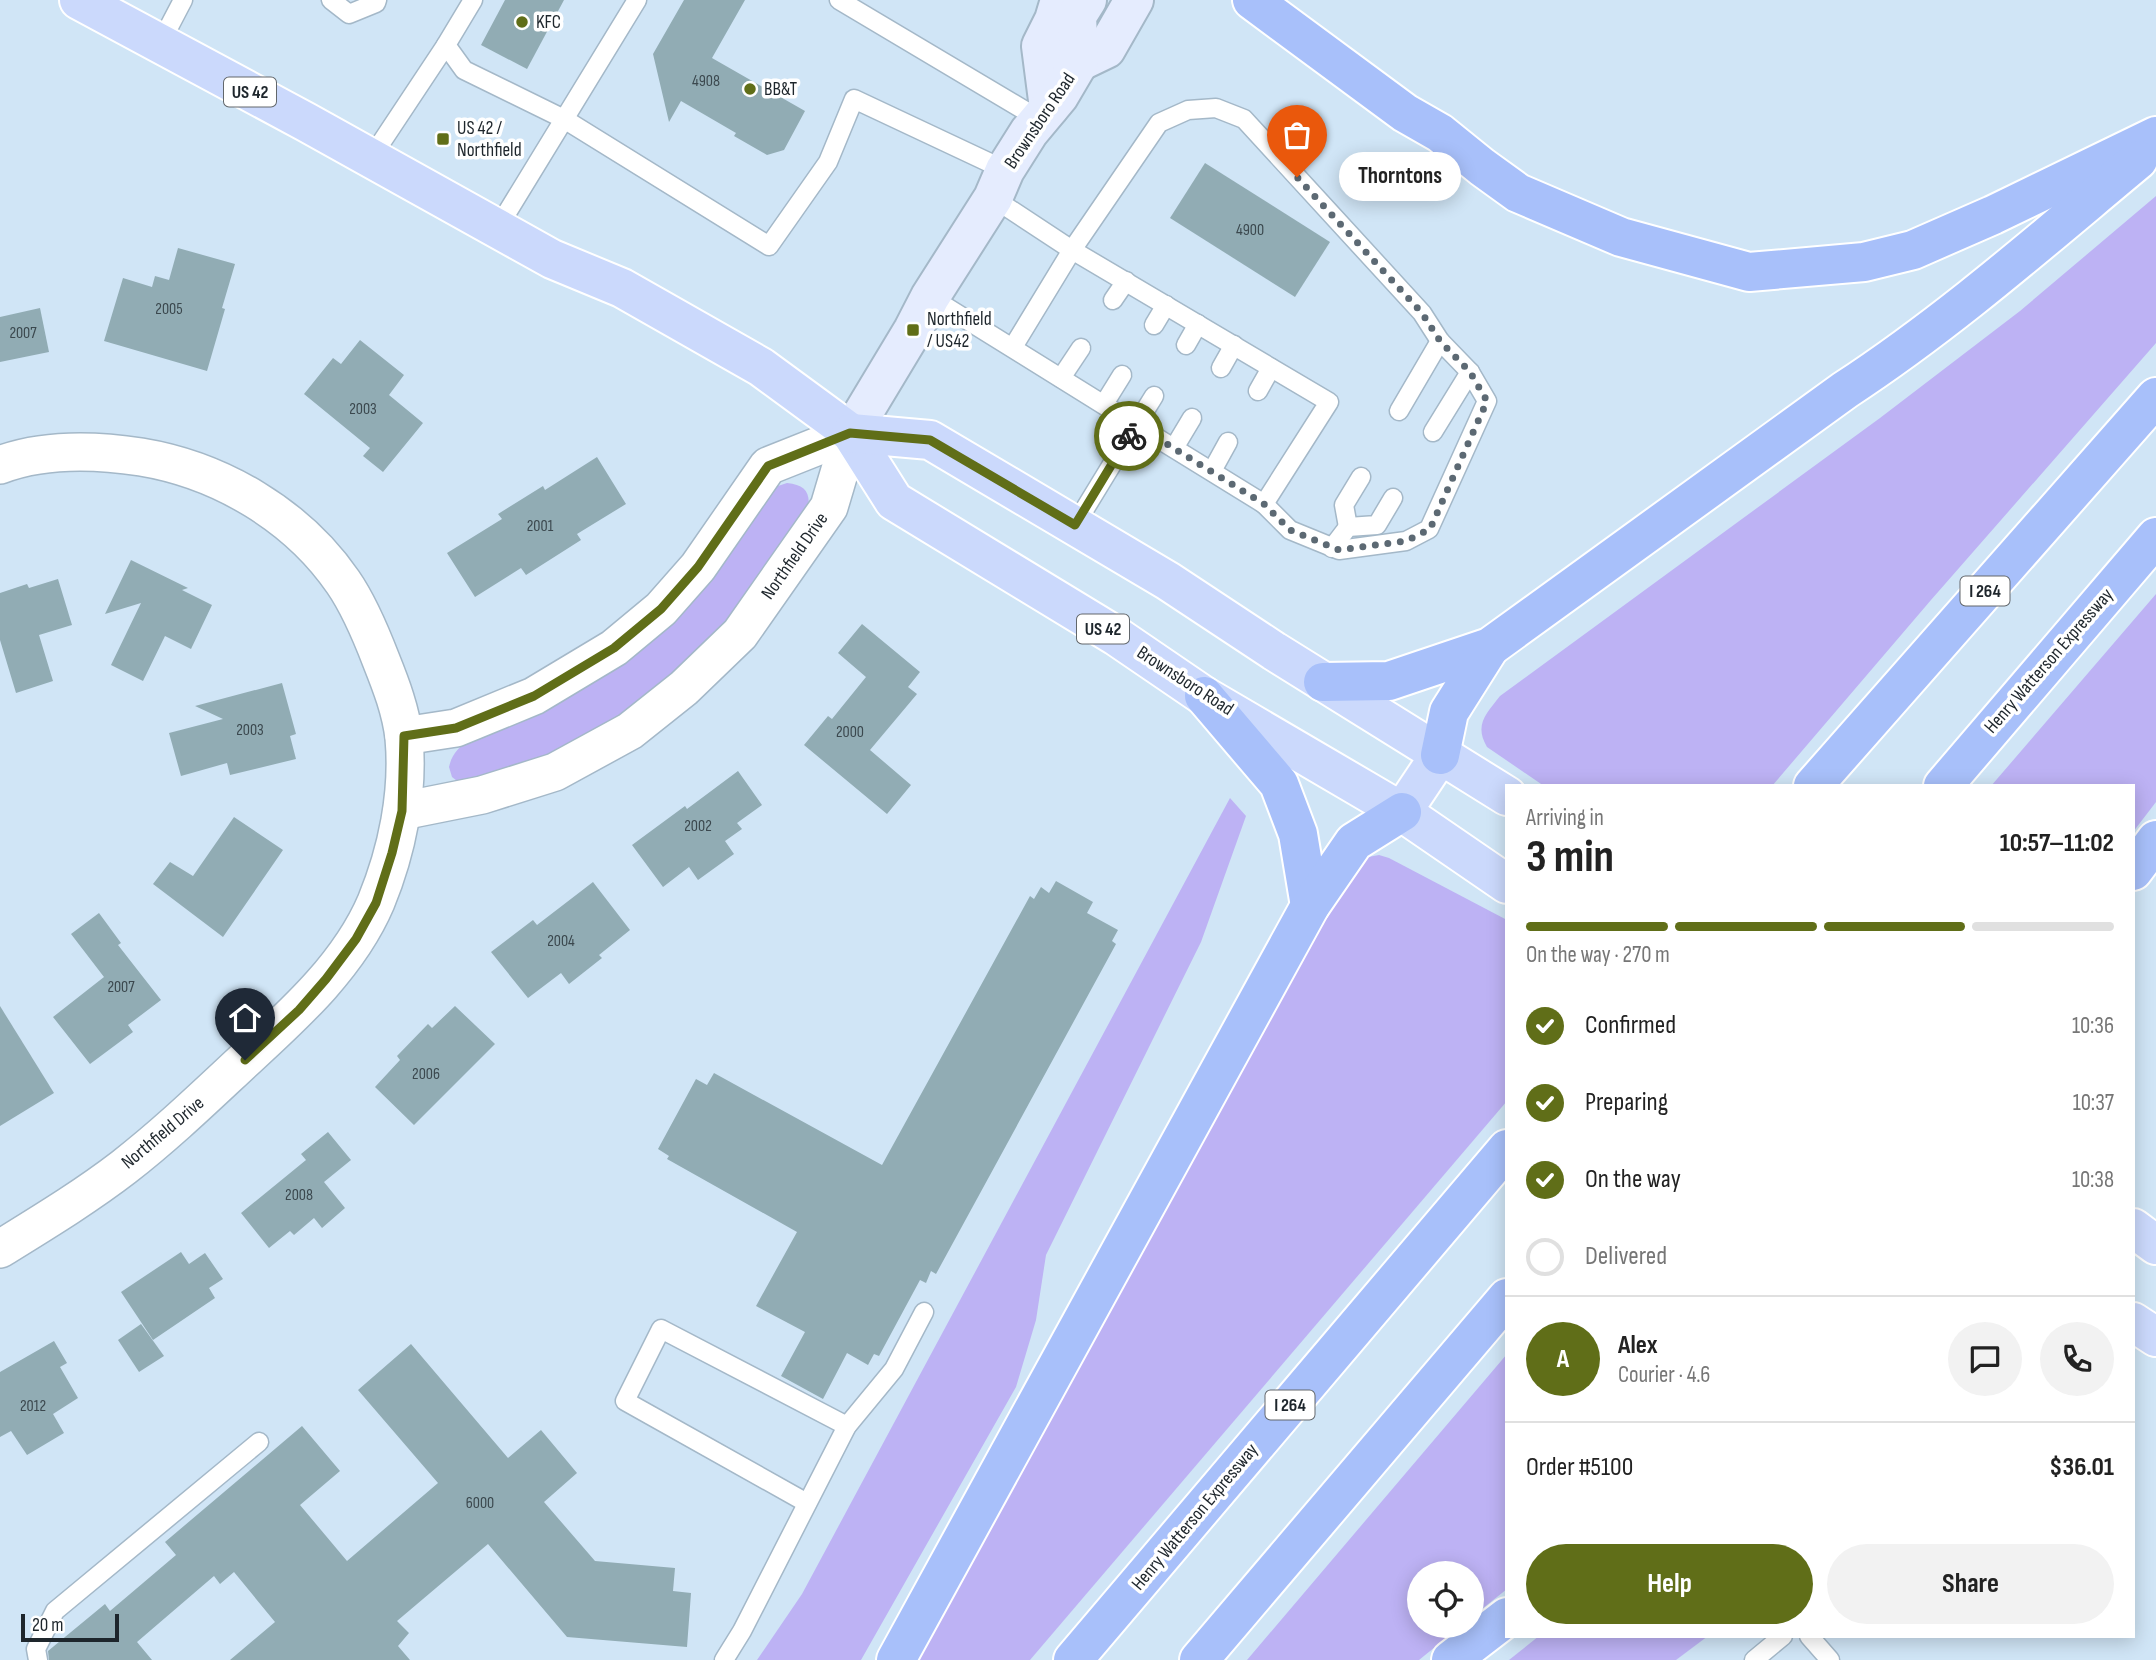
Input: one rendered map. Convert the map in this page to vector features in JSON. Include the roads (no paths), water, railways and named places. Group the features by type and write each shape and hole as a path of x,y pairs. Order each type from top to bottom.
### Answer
{"highway":[{"path":"1252,0 1405,113 1440,133 1518,193 1620,237 1749,272 1864,262 1913,250 1993,215 2156,136"},
{"path":"1322,682 1389,681 1490,647 1845,390 1899,355 2156,145"},
{"name":"I 264","path":"1815,784 2156,397"},
{"name":"Henry Watterson Expressway","path":"1945,784 2156,537"},
{"path":"1440,755 1449,712 1490,647"},
{"path":"1204,696 1279,784 1298,834 1310,906"},
{"path":"896,1660 1310,906 1354,842 1402,812"},
{"path":"2135,868 2156,840"},
{"name":"Henry Watterson Expressway","path":"1073,1660 1505,1151"},
{"path":"1199,1660 1505,1300"},
{"path":"1451,1660 1505,1620"}],"main road":[{"name":"US 42","path":"83,1 552,259 622,288 761,367 850,433"},
{"path":"850,433 930,440 1168,581 1322,682 1505,795"},
{"name":"Brownsboro Road","path":"850,433 894,501 1115,636 1204,696 1402,812 1505,883"},
{"path":"1402,812 1440,755"},
{"path":"2135,1229 2156,1245"},
{"path":"2135,1323 2156,1337"}],"street":[{"path":"1044,113 1041,46 1060,0"},
{"name":"Brownsboro Road","path":"850,433 913,330 929,297 1079,62 1077,16 1087,0"},
{"name":"Brownsboro Road","path":"1079,62 1106,49 1134,0"},
{"path":"404,736 456,728 534,696 614,648 661,609 698,567 768,466 850,433"},
{"name":"Northfield Drive","path":"402,811 482,795 555,772 630,731 684,688 740,634 829,506 850,433"},
{"name":"Northfield Drive","path":"0,465 43,455 112,453 166,461 196,471 253,498 303,536 344,583 373,638 392,687 404,736 402,811 376,903 356,939 326,979 299,1010 173,1127 122,1168 0,1250"}],"lane":[{"path":"160,44 183,0"},
{"path":"331,0 349,14 376,3 377,0"},
{"path":"371,158 473,0"},
{"path":"497,229 637,0"},
{"path":"839,0 1044,113"},
{"path":"446,45 464,70 565,119 769,246 828,162 854,99 999,184 1072,250 1329,401 1264,504"},
{"path":"929,297 1264,504 1290,530 1339,550 1406,541 1430,529 1487,401 1470,372 1440,341 1422,313 1244,119 1216,108 1188,110 1160,123 1072,250 1013,347"},
{"path":"1114,300 1126,281"},
{"path":"1153,325 1166,305"},
{"path":"1186,345 1198,324"},
{"path":"1399,411 1440,341"},
{"path":"1221,368 1234,345"},
{"path":"1061,378 1081,348"},
{"path":"1258,391 1271,368"},
{"path":"1433,432 1470,372"},
{"path":"1104,404 1122,375"},
{"path":"1075,525 1154,396"},
{"path":"1174,448 1192,418"},
{"path":"1212,471 1228,442"},
{"path":"1332,548 1348,527 1344,505 1361,477"},
{"path":"1348,527 1377,525 1393,498"},
{"path":"724,1660 742,1631 847,1426 894,1369 924,1312"},
{"path":"807,1503 625,1401 661,1329 847,1426"},
{"path":"38,1660 36,1648 55,1611 259,1442"},
{"path":"1754,1660 1781,1638"},
{"path":"1811,1638 1830,1660"}],"place":[{"name":"KFC","path":"522,22"},
{"name":"BB&T","path":"750,89"},
{"name":"US 42 / Northfield","path":"443,139"},
{"name":"Thorntons","path":"1297,177"},
{"name":"Northfield / US42","path":"913,330"}]}
